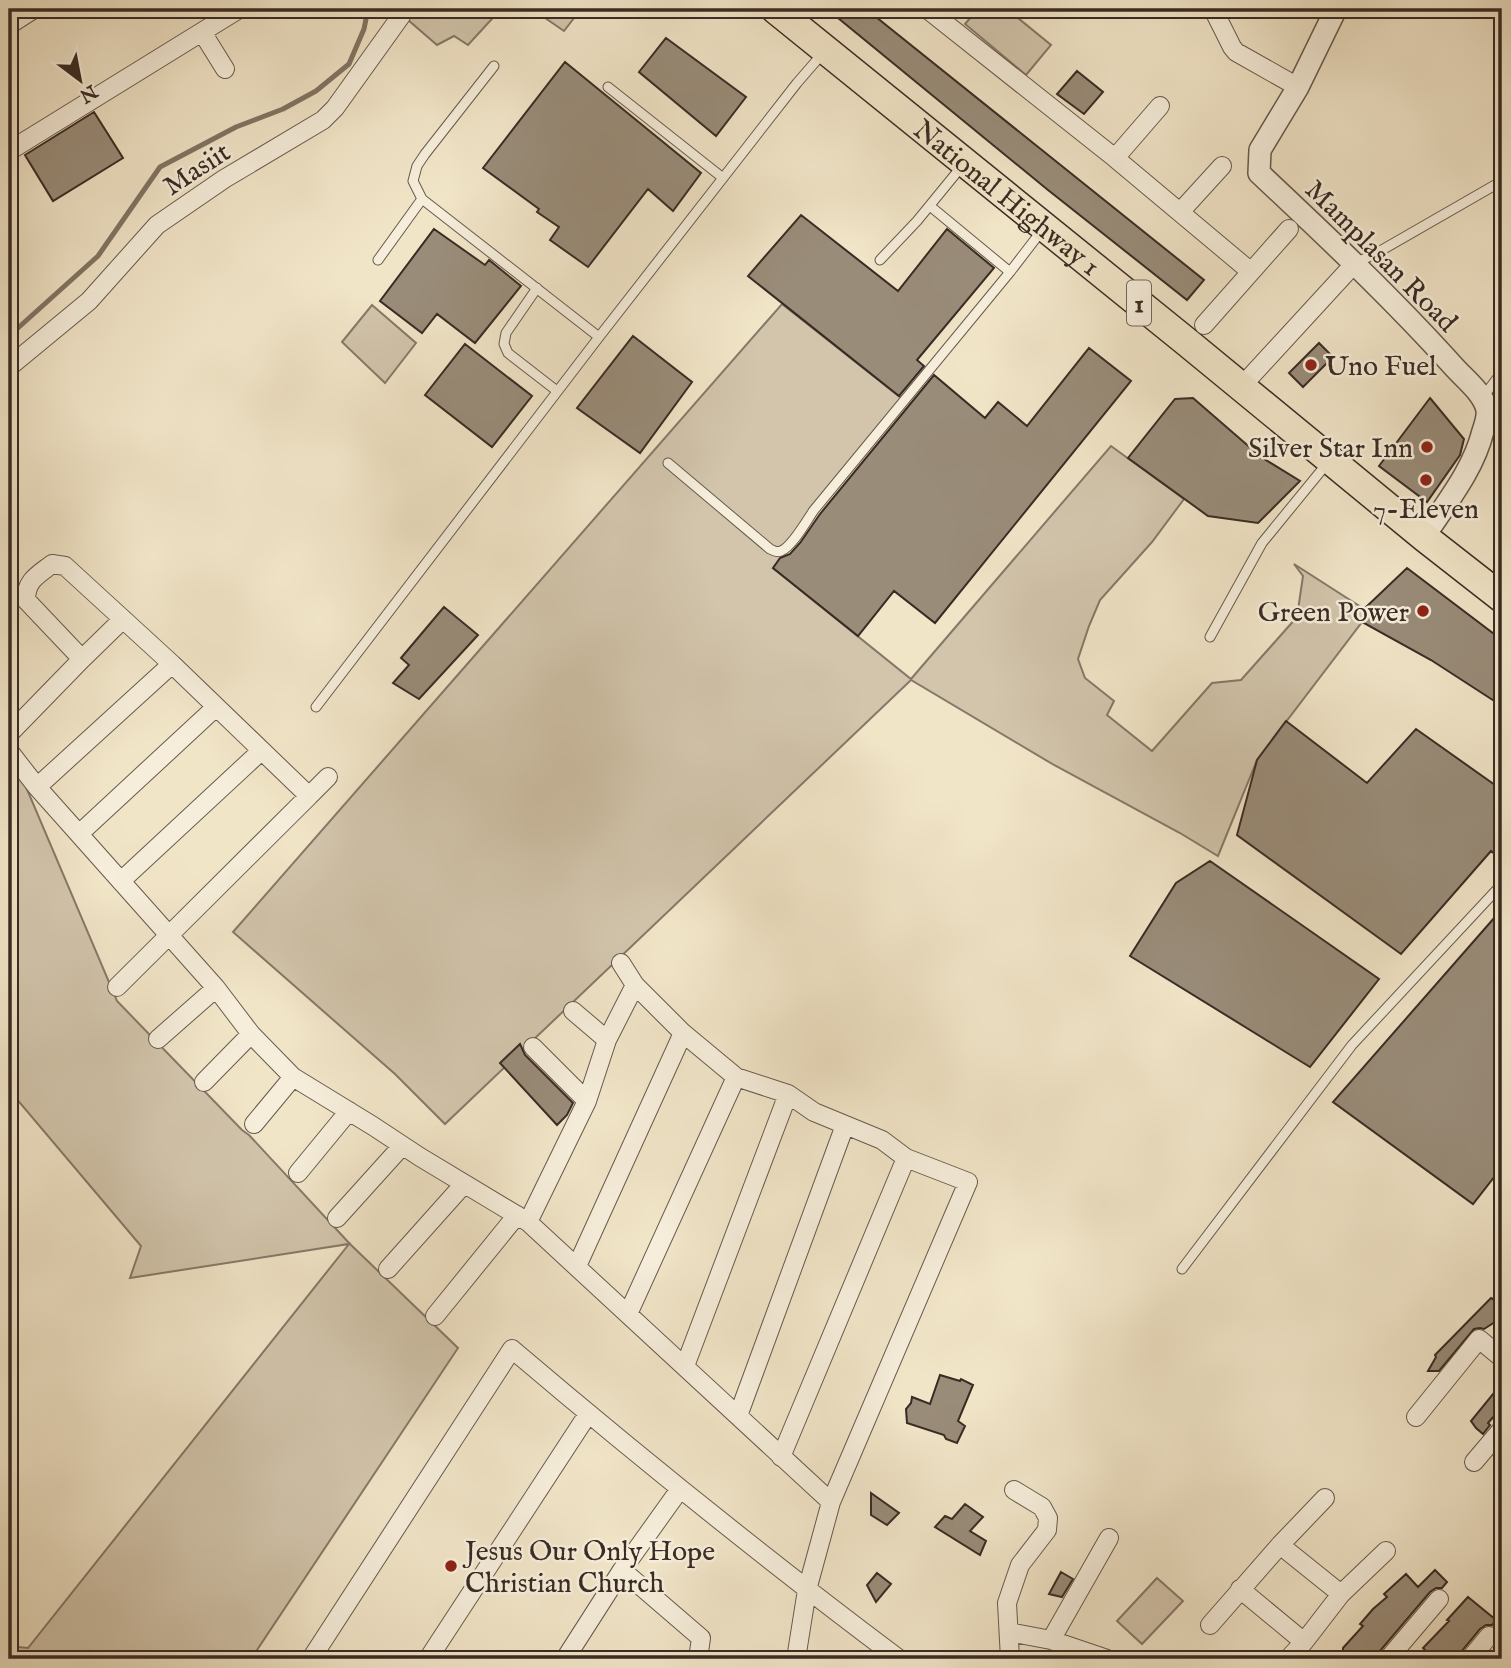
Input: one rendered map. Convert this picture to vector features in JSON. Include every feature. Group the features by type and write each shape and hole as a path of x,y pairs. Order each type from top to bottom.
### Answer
{"highway":[{"name":"National Highway 1","path":"775,9 1502,598"}],"street":[{"path":"9,25 34,9"},
{"path":"9,150 239,9"},
{"name":"Masiit","path":"9,367 89,301 157,225 224,179 323,120 335,108 401,16 403,9"},
{"path":"1213,9 1236,52 1298,86"},
{"name":"Mamplasan Road","path":"1336,9 1298,86 1260,150 1259,173 1355,263 1490,404"},
{"path":"931,10 1181,211 1250,271"},
{"path":"202,32 225,69"},
{"path":"1115,158 1160,106"},
{"path":"1181,211 1222,166"},
{"path":"1203,325 1289,229"},
{"path":"1241,387 1355,263"},
{"path":"1424,537 1468,470 1479,447 1490,404"},
{"path":"82,659 26,600 30,581 52,564 65,566 123,618 309,796"},
{"path":"9,734 123,618"},
{"path":"37,788 172,664"},
{"path":"79,834 216,707"},
{"path":"9,751 37,788 170,934 251,1034 293,1077 523,1219 831,1502"},
{"path":"121,881 261,751"},
{"path":"117,987 328,777"},
{"path":"621,963 635,985 682,1033 736,1077 788,1094 814,1112 882,1140 906,1158 968,1182 831,1502 807,1590 796,1659"},
{"path":"435,1316 523,1219 587,1101 607,1040 635,985"},
{"path":"158,1039 216,988"},
{"path":"573,1011 607,1040"},
{"path":"577,1266 682,1033"},
{"path":"204,1082 251,1034"},
{"path":"533,1047 587,1101"},
{"path":"254,1124 293,1077"},
{"path":"628,1314 736,1077"},
{"path":"685,1366 788,1094"},
{"path":"298,1174 349,1111"},
{"path":"738,1416 845,1125"},
{"path":"337,1218 402,1146"},
{"path":"781,1457 906,1158"},
{"path":"388,1269 464,1184"},
{"path":"1416,1417 1479,1339 1502,1358"},
{"path":"311,1659 512,1349 680,1489 899,1659"},
{"path":"428,1659 589,1414"},
{"path":"1474,1462 1499,1439"},
{"path":"565,1659 622,1570 680,1489"},
{"path":"1010,1659 1007,1603 1020,1566 1047,1530 1048,1518 1042,1507 1014,1490"},
{"path":"1210,1625 1325,1498"},
{"path":"1051,1640 1109,1538"},
{"path":"1280,1545 1341,1594"},
{"path":"1288,1659 1341,1594 1386,1551"},
{"path":"622,1570 701,1638 698,1659"},
{"path":"1240,1589 1304,1642"},
{"path":"1388,1659 1439,1598"},
{"path":"1009,1632 1051,1640 1107,1659"},
{"path":"1470,1659 1489,1636"}],"lane":[{"path":"316,707 723,177 797,83 826,51"},
{"path":"494,66 417,166 413,181 422,199 599,337"},
{"path":"608,88 723,177"},
{"path":"880,260 965,163"},
{"path":"1355,263 1502,181"},
{"path":"379,260 422,199"},
{"path":"930,206 1010,272"},
{"path":"668,463 770,549 783,551 1044,227"},
{"path":"537,288 506,333 504,344 508,353 558,391"},
{"path":"1490,404 1502,372"},
{"path":"1210,637 1262,543 1330,460"},
{"path":"1182,1269 1352,1045 1502,884"}],"shaded area":[{"path":"412,9 501,9 468,45 454,36 437,45 408,20"},
{"path":"532,9 581,9 564,31"},
{"path":"978,9 1007,9 1051,45 1026,75 965,24"},
{"path":"782,304 905,401 773,568 911,679 1111,446 1184,499 1152,542 1100,600 1078,659 1085,678 1114,701 1107,715 1152,751 1212,683 1241,680 1297,617 1303,576 1294,564 1364,609 1362,622 1257,760 1218,856 1054,765 911,680 445,1124 395,1074 233,932"},
{"path":"372,305 416,343 385,383 342,342"},
{"path":"9,747 117,1001 249,1135 350,1244 458,1348 251,1659 9,1659 9,1646 28,1648 349,1244 130,1278 141,1246 9,1090"},
{"path":"1157,1578 1183,1601 1142,1644 1117,1621"}],"building":[{"path":"827,9 866,9 1204,280 1187,300"},
{"path":"666,38 746,97 716,136 639,72"},
{"path":"565,62 701,173 673,211 648,189 588,267 550,240 559,227 483,168"},
{"path":"1077,71 1103,92 1084,114 1057,94"},
{"path":"94,112 123,158 53,201 25,155"},
{"path":"801,215 898,291 947,229 994,268 917,360 924,366 899,396 748,276"},
{"path":"434,229 485,265 489,260 521,286 475,343 437,314 422,333 380,301"},
{"path":"633,336 692,382 640,453 577,408"},
{"name":"Uno Fuel","path":"1319,343 1333,357 1303,387 1289,373"},
{"path":"465,344 532,396 492,447 425,395"},
{"path":"1089,348 1131,381 935,623 894,591 858,636 773,568 780,558 790,554 800,543 820,514 934,375 985,418 998,402 1027,426"},
{"path":"1193,398 1261,457 1300,481 1258,523 1208,516 1128,458 1175,399"},
{"name":"Silver Star Inn","path":"1430,398 1464,439 1460,455 1427,502 1379,466"},
{"path":"1407,568 1502,640 1502,706 1431,660 1362,622 1364,609"},
{"path":"444,607 478,635 419,699 393,683 409,665 401,658"},
{"path":"1286,721 1367,783 1416,729 1502,790 1502,848 1496,855 1491,851 1401,954 1237,835 1257,760"},
{"path":"1210,861 1379,979 1310,1067 1130,956 1176,883"},
{"path":"1502,909 1502,1167 1473,1204 1333,1102"},
{"path":"520,1044 525,1055 573,1103 567,1115 557,1125 500,1063"},
{"path":"1491,1298 1502,1304 1502,1330 1495,1322 1484,1329 1474,1329 1439,1371 1428,1371 1435,1355"},
{"path":"940,1375 960,1381 961,1379 973,1385 958,1421 965,1426 957,1443 946,1439 944,1435 907,1423 906,1409 912,1397 930,1404"},
{"path":"1502,1383 1502,1407 1488,1423 1490,1425 1483,1434 1471,1421"},
{"path":"871,1493 899,1513 887,1525 871,1515"},
{"path":"965,1504 983,1517 970,1531 986,1541 980,1555 935,1527 945,1516 952,1519"},
{"path":"1435,1570 1447,1582 1442,1588 1430,1592 1379,1652 1377,1659 1343,1659 1343,1648 1363,1626 1360,1624 1387,1597 1384,1594 1406,1574 1418,1587"},
{"path":"1061,1572 1073,1579 1062,1597 1049,1594"},
{"path":"877,1573 891,1584 876,1602 867,1585"},
{"path":"1468,1597 1496,1620 1492,1625 1480,1629 1461,1652 1459,1659 1416,1659 1425,1650 1423,1648"}],"waterway":[{"path":"9,336 98,256 160,167 236,127 283,109 316,91 349,64 364,29 368,9"}],"place":[{"name":"Uno Fuel","path":"1311,365"},
{"name":"Silver Star Inn","path":"1427,447"},
{"name":"7-Eleven","path":"1426,480"},
{"name":"Green Power","path":"1423,611"},
{"name":"Jesus Our Only Hope Christian Church","path":"451,1566"}]}
